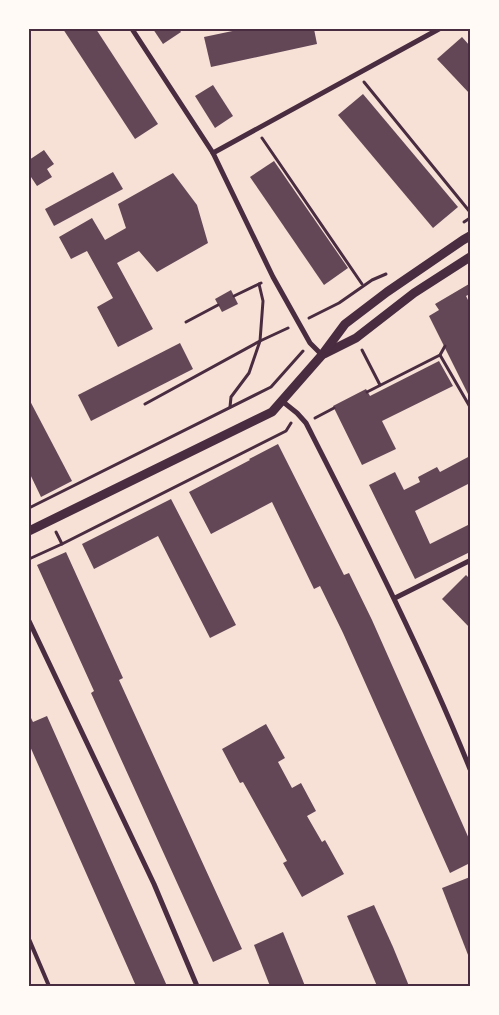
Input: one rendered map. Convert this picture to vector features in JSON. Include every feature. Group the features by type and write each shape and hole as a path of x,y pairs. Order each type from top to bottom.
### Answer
{"street":[{"path":"132,29 213,153 272,277 310,343 322,356"},
{"path":"213,153 439,29"},
{"path":"29,531 272,412 322,356 345,324 387,292 470,236"},
{"path":"322,356 356,338 414,293 470,257"},
{"path":"282,401 297,412 306,423 395,598 470,769"},
{"path":"395,598 469,561 470,563"},
{"path":"29,621 154,884 197,986"}],"lane":[{"path":"29,939 49,986"}],"path":[{"path":"357,74 470,212"},
{"path":"256,129 362,284"},
{"path":"145,404 260,341 339,303 372,280 388,273"},
{"path":"234,296 272,277"},
{"path":"29,508 230,408 231,397 249,373 260,341 263,300 259,284"},
{"path":"186,322 218,305"},
{"path":"367,392 440,355 445,346"},
{"path":"440,355 470,407"},
{"path":"306,423 334,408"},
{"path":"29,560 286,431 297,412"}],"building":[{"path":"63,29 96,29 158,124 135,139"},
{"path":"153,29 179,29 181,32 163,44"},
{"path":"242,29 314,29 317,44 211,67 204,37"},
{"path":"462,37 470,46 470,94 437,59"},
{"path":"213,85 233,116 215,128 195,96"},
{"path":"363,94 458,207 433,228 338,115"},
{"path":"44,150 54,164 47,169 52,177 37,186 29,174 29,160"},
{"path":"274,161 348,268 324,285 250,177"},
{"path":"113,172 123,189 54,226 45,209"},
{"path":"173,173 197,205 208,243 157,272 139,251 117,263 153,329 118,347 97,307 113,298 87,251 71,259 59,237 92,218 105,240 126,228 118,204"},
{"path":"469,284 470,294 466,296 470,304 470,398 429,316 439,310 435,304"},
{"path":"231,290 238,304 222,312 215,299"},
{"path":"180,343 193,369 91,421 78,395"},
{"path":"439,361 453,386 382,421 396,449 362,465 333,406 366,389 370,396"},
{"path":"29,399 72,481 41,497 29,472"},
{"path":"278,444 344,575 349,573 372,620 470,841 470,863 450,873 343,633 320,586 314,589 272,502 211,534 189,492"},
{"path":"470,456 470,483 415,511 430,544 470,524 470,552 415,579 369,485 395,472 404,490 420,482 418,477 437,467 440,472"},
{"path":"171,499 236,625 210,638 158,536 94,569 82,544"},
{"path":"66,552 123,678 119,680 242,949 213,962 91,693 94,691 37,565"},
{"path":"466,575 470,579 470,628 442,599"},
{"path":"29,714 33,722 47,716 167,986 136,986 29,744"},
{"path":"266,724 285,758 278,762 292,788 301,783 316,811 307,816 322,842 325,840 344,874 302,897 283,863 287,861 243,782 240,783 222,749"},
{"path":"470,877 470,960 442,888"},
{"path":"374,905 409,986 377,986 347,916"},
{"path":"283,932 305,986 270,986 254,945"}]}
